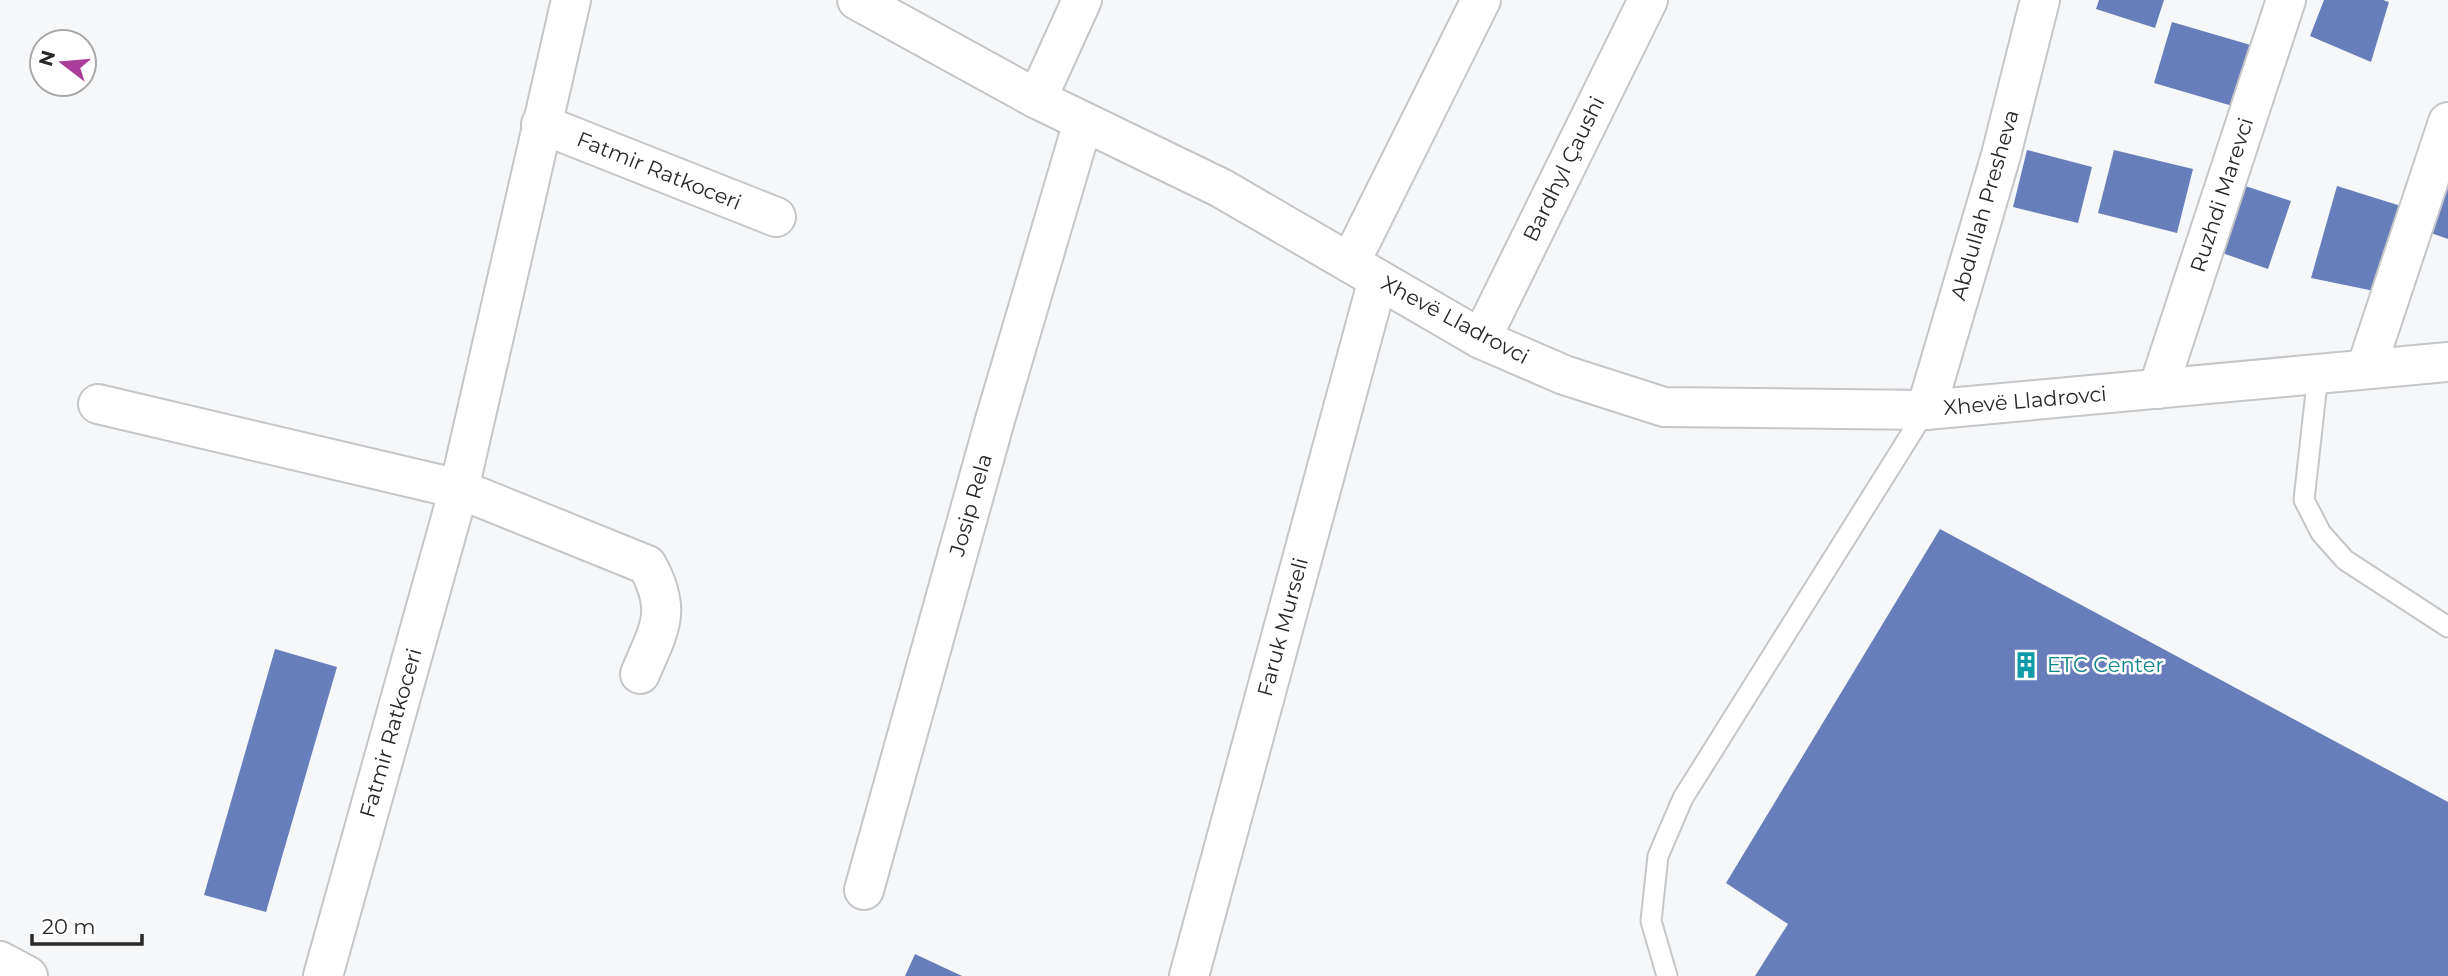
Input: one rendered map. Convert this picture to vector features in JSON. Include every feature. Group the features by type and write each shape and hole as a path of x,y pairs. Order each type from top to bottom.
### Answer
{"street":[{"name":"Fatmir Ratkoceri","path":"323,976 459,489 571,0"},
{"name":"Xhevë Lladrovci","path":"858,0 1037,99 1221,188 1481,339 1564,375 1664,407 1926,410 2448,362"},
{"path":"1037,99 1082,0"},
{"name":"Faruk Murseli","path":"1189,976 1364,271 1480,0"},
{"name":"Bardhyl Çaushi","path":"1481,339 1648,0"},
{"name":"Abdullah Presheva","path":"1926,410 2001,155 2040,0"},
{"name":"Ruzhdi Marevci","path":"2158,389 2286,0"},
{"name":"Josip Rela","path":"864,890 991,434 1083,122"},
{"path":"2365,369 2448,122"},
{"name":"Fatmir Ratkoceri","path":"541,124 776,217"},
{"path":"98,404 459,489 647,565 657,583 663,607 656,637 640,674"},
{"path":"0,961 27,976"}],"lane":[{"path":"2318,374 2304,500 2321,533 2345,560 2448,626"},
{"path":"1667,976 1651,921 1658,856 1683,798 1926,410"}],"building":[{"path":"2099,0 2164,0 2155,28 2096,9"},
{"path":"2324,0 2389,2 2371,62 2310,36"},
{"path":"2172,22 2254,46 2236,107 2154,83"},
{"path":"2027,150 2092,167 2078,223 2013,207"},
{"path":"2114,150 2193,169 2177,233 2098,213"},
{"path":"2230,181 2291,201 2268,269 2208,248"},
{"path":"2337,186 2401,206 2379,292 2311,278"},
{"path":"2448,186 2448,239 2431,233"},
{"name":"ETC Center","path":"1940,529 2448,802 2448,976 1755,976 1788,924 1726,883"},
{"path":"275,649 337,667 266,912 204,895"},
{"path":"915,954 962,976 905,976"}],"place":[{"name":"ETC Center","path":"2026,665"}]}
